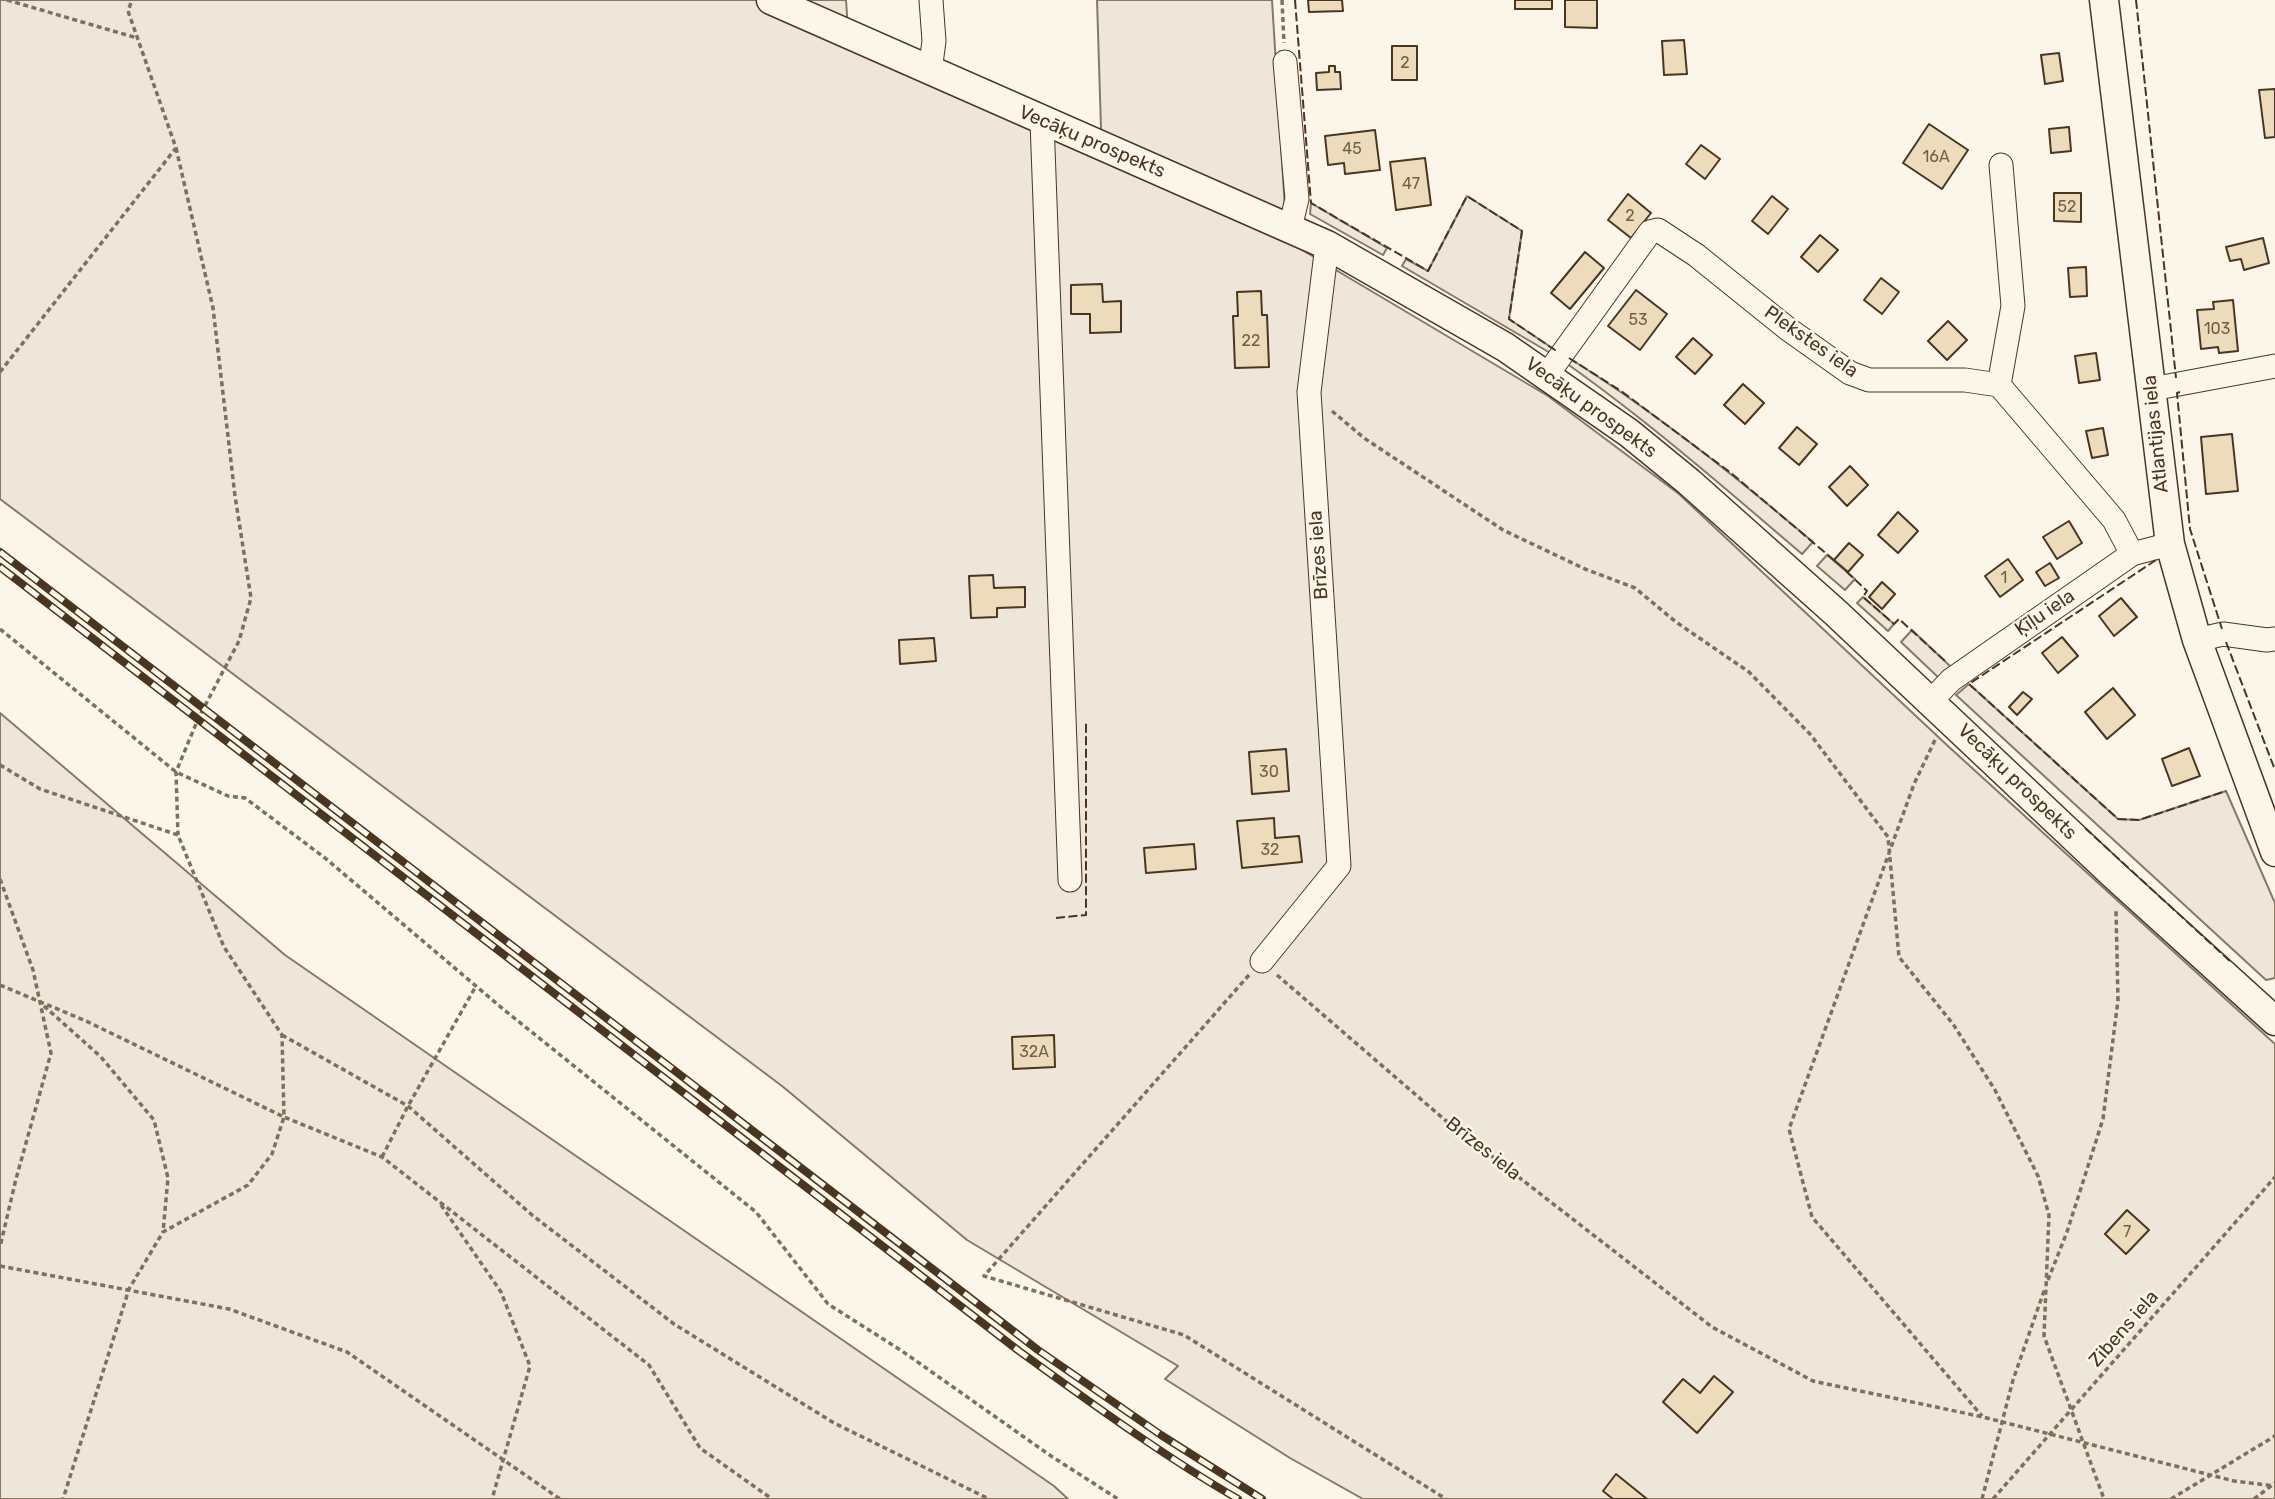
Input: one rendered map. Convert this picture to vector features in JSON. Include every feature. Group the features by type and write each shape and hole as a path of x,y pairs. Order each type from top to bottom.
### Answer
{"main road":[{"name":"Vecāķu prospekts","path":"771,0 1327,245 1505,347 1547,375 1629,433 1689,482 1939,708 2115,876 2270,1009"},
{"name":"Atlantijas iela","path":"2104,0 2169,544 2197,640 2275,852"}],"street":[{"path":"930,71 934,41 931,0"},
{"path":"1285,62 1297,199 1290,228"},
{"path":"1042,121 1070,880"},
{"path":"2001,165 2013,306 1999,384 2114,520 2132,554"},
{"name":"Plekstes iela","path":"1547,375 1650,233 1658,230 1696,255 1788,329 1850,373 1869,380 1965,380 1999,384"},
{"name":"Brīzes iela","path":"1262,961 1339,866 1309,392 1327,245"},
{"path":"2152,389 2275,366"},
{"name":"Ķīļu iela","path":"1939,708 1951,680 1971,665 2132,554 2169,544"},
{"path":"2197,640 2223,634 2275,639"}],"path":[{"path":"7,0 137,38"},
{"path":"132,0 128,11 176,148 213,308 235,496 251,598 239,641 198,719 176,772 178,835 224,947 282,1035 408,1107 532,1215 674,1324 834,1423 989,1499"},
{"path":"1282,0 1285,62"},
{"path":"0,372 176,148"},
{"path":"1309,392 1364,438 1481,516 1503,530 1573,563 1635,588 1675,622 1749,672 1810,734 1888,837 1899,957 1960,1035 1994,1090 2038,1175 2049,1215 2043,1336 2104,1499"},
{"path":"0,629 176,772 228,796 245,798 326,858 476,986 756,1212 828,1304 902,1351 1051,1456 1118,1499"},
{"path":"1939,708 1914,784 1788,1129 1812,1217 1983,1418"},
{"path":"0,765 40,789 178,835"},
{"path":"1982,1499 2013,1380 2067,1232 2103,1119 2118,1000 2115,876"},
{"path":"0,879 33,971 51,1053 0,1247"},
{"path":"1262,961 984,1276 1184,1335 1446,1499"},
{"name":"Brīzes iela","path":"1262,961 1445,1120 1712,1327 1813,1381 2001,1422 2211,1476 2274,1485"},
{"path":"0,985 86,1021 284,1117 383,1157 649,1365 700,1448 772,1499"},
{"path":"383,1157 476,986"},
{"path":"40,1002 101,1057 154,1120 169,1178 163,1232 129,1289 63,1499"},
{"path":"163,1232 248,1185 272,1154 284,1117 282,1035"},
{"name":"Zibens iela","path":"1993,1499 2275,1177"},
{"path":"438,1200 501,1292 530,1366 492,1499"},
{"path":"0,1266 229,1309 346,1352 560,1499"},
{"path":"2171,1499 2275,1436"},
{"path":"2255,1499 2274,1485"}],"shaded area":[{"path":"0,0 846,0 849,44 1102,160 1097,0 1272,0 1287,241 1548,396 1679,494 1949,747 2275,1044 2275,1499 1363,1499 1290,1458 1165,1379 1178,1366 967,1240 782,1086 0,499"},
{"path":"1467,196 1522,231 1509,319 1555,350 1552,354 1402,266 1406,259 1428,271"},
{"path":"1311,203 1387,248 1383,255 1310,214"},
{"path":"1569,358 1694,446 1813,542 1802,554 1657,432 1566,363"},
{"path":"1827,555 1855,579 1845,590 1817,566"},
{"path":"1863,597 1894,624 1888,631 1857,603"},
{"path":"1912,630 1951,667 1940,679 1901,642"},
{"path":"1969,684 2118,819 2139,820 2226,791 2275,903 2275,978 2266,980 1956,695"},
{"path":"0,713 285,955 1054,1486 1068,1499 0,1499"}],"building":[{"path":"1308,0 1342,0 1343,11 1309,12"},
{"path":"1515,0 1552,0 1552,9 1515,9"},
{"path":"1565,0 1597,0 1597,28 1565,27"},
{"path":"1684,40 1687,74 1664,75 1662,41"},
{"path":"1392,46 1417,46 1417,80 1392,80"},
{"path":"2059,53 2063,81 2045,84 2041,55"},
{"path":"1329,66 1335,66 1335,72 1340,72 1341,89 1317,90 1316,73 1329,72"},
{"path":"2275,89 2275,137 2265,138 2259,90"},
{"path":"1929,124 1968,150 1942,189 1903,163"},
{"path":"2069,127 2071,151 2051,153 2049,129"},
{"path":"1375,130 1380,170 1345,174 1344,163 1328,165 1325,136"},
{"path":"1701,145 1720,159 1705,179 1686,164"},
{"path":"1425,158 1431,205 1396,210 1390,162"},
{"path":"2054,193 2081,193 2081,222 2054,221"},
{"path":"1628,194 1651,213 1631,238 1608,220"},
{"path":"1772,196 1788,209 1768,234 1752,221"},
{"path":"1820,235 1838,250 1818,272 1801,257"},
{"path":"2263,238 2269,263 2244,270 2241,259 2230,261 2226,247"},
{"path":"1585,252 1604,268 1570,309 1551,293"},
{"path":"2086,267 2087,296 2070,297 2068,268"},
{"path":"1881,278 1899,292 1882,314 1864,300"},
{"path":"1102,284 1103,302 1121,301 1121,332 1090,333 1090,314 1071,314 1071,285"},
{"path":"1636,290 1667,314 1640,350 1608,326"},
{"path":"1261,291 1262,315 1267,315 1269,367 1235,368 1233,316 1238,316 1237,292"},
{"path":"2233,300 2238,351 2219,353 2218,347 2201,349 2197,310 2214,309 2213,302"},
{"path":"1948,321 1967,340 1947,360 1928,341"},
{"path":"1693,338 1712,355 1695,374 1676,357"},
{"path":"2096,353 2100,380 2079,383 2075,356"},
{"path":"1743,384 1764,403 1745,424 1724,405"},
{"path":"1797,427 1817,444 1799,465 1779,448"},
{"path":"2103,428 2108,455 2092,458 2086,431"},
{"path":"2232,434 2238,491 2206,494 2201,437"},
{"path":"1850,466 1868,485 1847,506 1829,487"},
{"path":"1898,512 1918,531 1898,553 1878,535"},
{"path":"2069,521 2082,543 2057,559 2043,537"},
{"path":"1849,543 1863,555 1848,572 1834,560"},
{"path":"2008,559 2023,580 2000,597 1985,576"},
{"path":"2050,563 2059,578 2045,586 2036,572"},
{"path":"993,575 994,588 1025,587 1025,607 997,608 997,617 971,618 969,576"},
{"path":"1882,582 1895,594 1882,609 1869,597"},
{"path":"2121,598 2137,617 2114,636 2099,616"},
{"path":"2062,637 2078,656 2058,673 2042,653"},
{"path":"934,638 936,661 900,664 899,640"},
{"path":"2113,688 2135,715 2107,739 2085,712"},
{"path":"2023,692 2032,699 2017,715 2009,707"},
{"path":"2189,748 2200,776 2172,786 2162,759"},
{"path":"1286,749 1289,791 1252,794 1249,752"},
{"path":"1274,818 1275,838 1299,836 1302,862 1242,868 1237,821"},
{"path":"1194,844 1196,869 1146,873 1144,848"},
{"path":"1054,1035 1055,1067 1013,1069 1012,1037"},
{"path":"2127,1210 2149,1230 2126,1254 2105,1234"},
{"path":"1714,1376 1733,1392 1697,1433 1663,1402 1683,1379 1700,1393"},
{"path":"1616,1474 1647,1499 1613,1499 1603,1491"}],"railway":[{"path":"0,552 1038,1350 1161,1435 1262,1499"},
{"path":"0,567 1019,1351 1099,1409 1238,1499"}],"fence":[{"path":"1295,0 1311,203 1428,271 1467,196 1522,231 1509,319 1555,350 1557,346"},
{"path":"2136,0 2176,378"},
{"path":"1569,358 1621,391 1731,473 1835,561"},
{"path":"2180,392 2177,393 2190,529 2222,629"},
{"path":"2156,560 1969,684 2118,819 2139,820 2226,791"},
{"path":"1846,571 1867,591 1863,597 1894,624 1899,619 1945,661"},
{"path":"2226,642 2275,770"},
{"path":"1056,918 1086,915 1086,722"},
{"path":"2085,828 2232,963"}]}
